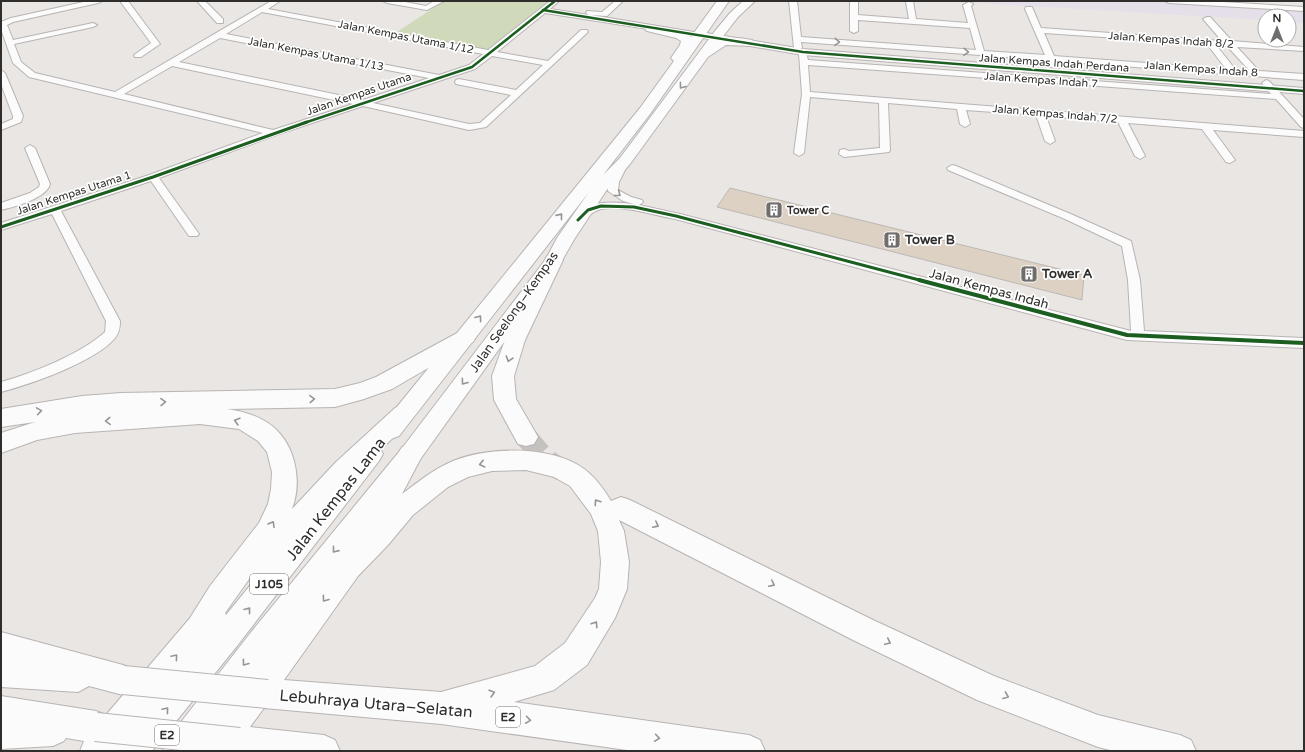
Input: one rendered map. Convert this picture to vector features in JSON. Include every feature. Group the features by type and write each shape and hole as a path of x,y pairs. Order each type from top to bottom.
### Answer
{"highway":[{"path":"526,437 505,400 504,376 515,340 554,260"},
{"path":"1,418 82,405 128,402 336,398 364,391 384,383 466,336"},
{"path":"1,733 96,739 346,469 402,414"},
{"path":"1,443 12,438 54,427 91,422 197,416 236,420 259,429 277,445 284,466 284,489 279,512 262,540 223,592 202,625"},
{"path":"226,747 348,567 411,454"},
{"path":"348,567 379,537 404,507 439,480 462,468 470,466 492,461 526,460 560,468 579,479 602,509 611,531 615,562 613,589 605,608 576,654 543,679 441,708"},
{"path":"621,508 863,630 988,689 1098,732 1180,751"},
{"path":"1,647 123,680"},
{"name":"Lebuhraya Utara–Selatan","path":"1,672 123,680 267,694 441,708 749,751"},
{"name":"E2","path":"1,712 96,739 324,751"}],"main road":[{"name":"Jalan Seelong–Kempas","path":"402,414 645,111 709,35 746,4"},
{"path":"746,4 728,29 732,34 746,41"},
{"name":"Jalan Seelong–Kempas","path":"411,454 554,260 560,246 600,187 625,161 694,69 719,8"},
{"path":"657,28 695,26 704,23 719,8"},
{"path":"645,111 656,84 679,56 686,45 687,40 680,35 657,28"},
{"path":"694,69 718,44 726,41 746,41"},
{"name":"Jalan Kempas Lama","path":"132,751 227,636 402,414"},
{"name":"J105","path":"178,751 262,641 411,454"}],"street":[{"path":"98,1 6,22 3,24 17,62 32,75 273,132"},
{"path":"124,1 156,44 138,54"},
{"path":"201,1 220,21"},
{"path":"117,95 276,1"},
{"path":"387,1 427,8 440,1"},
{"name":"Jalan Kempas Utama","path":"153,177 273,132 472,66 554,1"},
{"path":"577,9 578,11 602,14 606,13 619,1"},
{"path":"793,1 806,94 799,153"},
{"path":"854,1 854,31"},
{"path":"1169,1 1259,4 1304,8"},
{"path":"1287,1 1304,2"},
{"path":"910,2 913,22"},
{"path":"1190,2 1256,73"},
{"path":"969,4 967,5 981,53"},
{"path":"1026,5 1055,66"},
{"path":"545,9 616,18 657,28"},
{"path":"545,9 657,28 709,35"},
{"name":"Jalan Kempas Utama 1/12","path":"262,10 550,64"},
{"path":"854,18 973,26"},
{"path":"10,43 93,25"},
{"name":"Jalan Kempas Indah 8/2","path":"1038,30 1257,46"},
{"path":"171,63 469,127 478,127 483,125 584,32"},
{"name":"Jalan Kempas Utama 1/13","path":"219,35 437,78"},
{"name":"Jalan Kempas Indah Perdana","path":"709,35 801,50 1055,66 1268,86 1304,91"},
{"path":"1209,42 1233,72"},
{"name":"Jalan Kempas Indah 8/2","path":"1293,48 1304,49"},
{"name":"Jalan Kempas Indah 8","path":"801,50 981,53 1055,66 1256,73 1304,77"},
{"name":"Jalan Kempas Indah 7","path":"801,50 1279,97"},
{"path":"1,66 17,62"},
{"path":"1,73 18,116 18,120 1,128"},
{"path":"459,82 517,93"},
{"path":"1268,86 1304,125"},
{"name":"Jalan Kempas Indah Perdana","path":"1268,86 1304,86"},
{"name":"Jalan Kempas Indah 7/2","path":"806,94 1304,134"},
{"path":"844,152 844,154 849,154 885,150 883,100"},
{"path":"961,107 965,124"},
{"path":"1040,113 1050,141"},
{"path":"1122,120 1140,156"},
{"path":"1204,126 1230,160"},
{"path":"1,207 30,197 40,192 44,188 45,184 30,148"},
{"path":"625,161 614,181 612,187 613,191 627,199 655,207 676,216"},
{"path":"952,168 1069,217 1127,244 1134,280 1138,336"},
{"path":"153,177 193,234"},
{"name":"Jalan Kempas Utama 1","path":"1,227 153,177"},
{"path":"578,220 590,209 605,206 626,207 676,216"},
{"path":"1,387 94,349 110,334 114,328 113,321 55,209"},
{"name":"Jalan Kempas Indah","path":"676,216 1127,335 1304,342"}],"shaded area":[{"path":"942,1 1186,1 1304,8 1304,23 1297,23 1297,8 1257,8 1257,20"}],"green space":[{"path":"444,1 555,1 490,53 394,34"}],"building":[{"path":"730,188 1084,275 1082,300 717,207"}],"tunnel":[{"path":"526,437 545,459 563,471"}],"cycle path":[{"path":"1,227 153,177 273,133 472,67 555,1"},
{"path":"543,10 803,52 1304,91"},
{"path":"578,220 592,208 611,205 634,207 676,216 1127,335 1304,343"}],"place":[{"name":"Tower C","path":"774,210"},
{"name":"Tower B","path":"892,240"},
{"name":"Tower A","path":"1029,274"}]}
